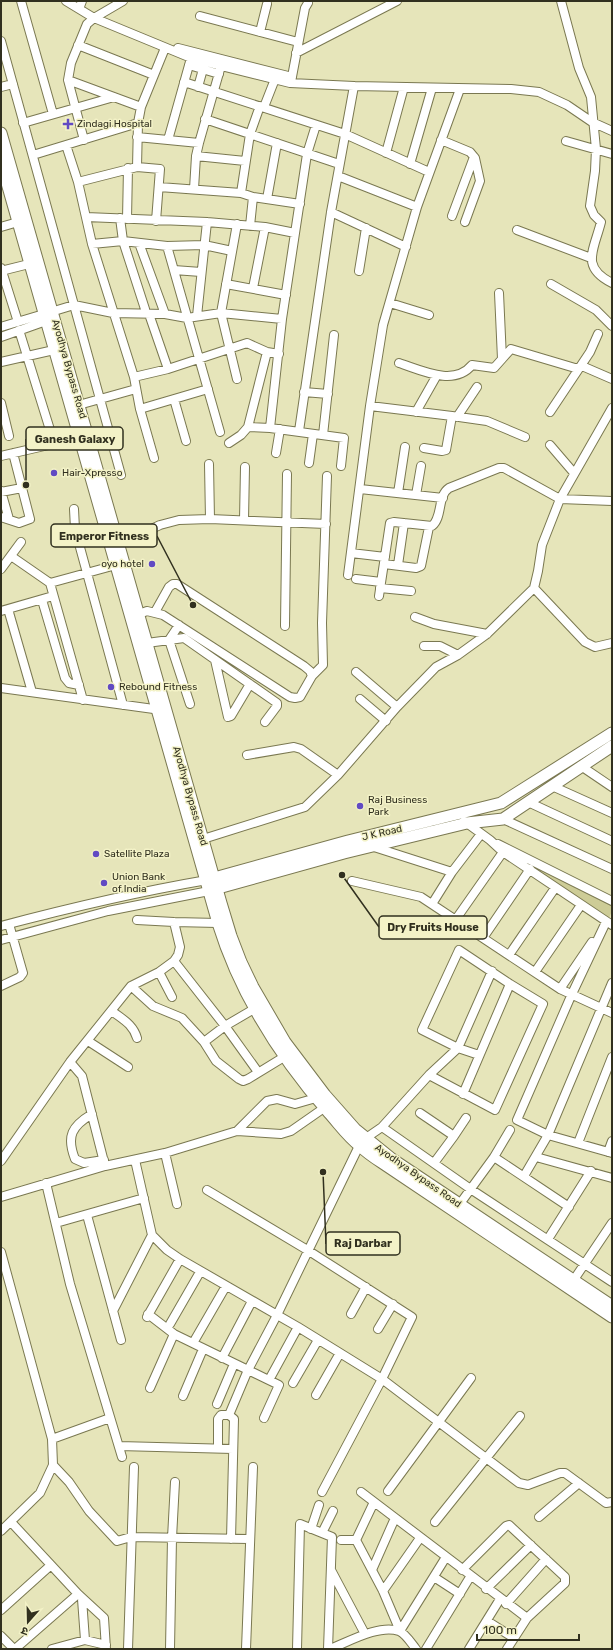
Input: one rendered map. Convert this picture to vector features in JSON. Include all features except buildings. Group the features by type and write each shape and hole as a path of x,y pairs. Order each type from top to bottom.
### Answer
{"main road":[{"name":"Ayodhya Bypass Road","path":"1,133 48,316 119,544 147,643 162,710 212,884 241,962 253,987 285,1042 363,1142 392,1159 459,1205 571,1284 612,1317"},
{"name":"Ayodhya Bypass Road","path":"1,162 29,264 48,316 54,350 75,406 79,438 116,565 203,839 218,923 233,965 254,1009 284,1057 324,1108 363,1142 386,1166 571,1284 612,1306"},
{"name":"J K Road","path":"212,884 374,847 434,826 456,815 501,803 612,734"},
{"name":"J K Road","path":"212,884 348,840 434,826 467,824 503,819 612,746"}],"street":[{"path":"21,1 53,114"},
{"path":"66,1 80,5 94,18 167,48 203,70 220,70"},
{"path":"84,140 68,80 71,63 87,24 94,18 123,1"},
{"path":"296,53 397,1"},
{"path":"561,1 579,68 591,97 592,122 596,149 595,171 590,206 594,215 601,222 591,258 592,266 600,277 612,283"},
{"path":"291,80 305,8 308,3"},
{"path":"260,32 267,4"},
{"path":"200,16 298,42"},
{"path":"1,41 121,475"},
{"path":"78,45 154,75"},
{"path":"167,48 154,75 142,107 138,123 133,168 123,218 123,241 168,369"},
{"path":"167,48 176,48 291,80"},
{"path":"190,62 220,70 276,79 354,86 511,89 539,92 567,105 592,122 612,130"},
{"path":"168,140 190,62"},
{"path":"198,87 203,70"},
{"path":"194,189 196,156 205,119 220,70"},
{"path":"241,194 250,134 276,79"},
{"path":"68,80 142,107"},
{"path":"184,82 345,134 429,172"},
{"path":"1,87 13,84"},
{"path":"299,431 331,212 354,86"},
{"path":"386,153 404,87"},
{"path":"410,164 432,88"},
{"path":"348,575 370,406 383,325 417,207 460,89"},
{"path":"23,123 114,97"},
{"path":"205,119 339,164"},
{"path":"33,155 138,123"},
{"path":"270,428 282,319 295,233 307,154 316,125"},
{"path":"137,137 199,143"},
{"path":"441,140 470,152 474,157 480,181 465,222"},
{"path":"566,141 612,154"},
{"path":"267,199 277,143"},
{"path":"66,145 78,182 92,244 134,377 140,409 154,458"},
{"path":"196,156 245,161"},
{"path":"452,216 474,157"},
{"path":"78,182 133,168 160,169 156,221"},
{"path":"338,176 417,207"},
{"path":"159,187 241,194 253,198 300,204"},
{"path":"250,226 253,198"},
{"path":"331,212 406,247"},
{"path":"86,217 237,224 265,227 295,233"},
{"path":"1,227 18,222"},
{"path":"197,316 204,245 208,222"},
{"path":"237,224 221,313 237,379"},
{"path":"253,288 265,227"},
{"path":"359,271 366,228"},
{"path":"517,230 591,258"},
{"path":"92,244 123,241 167,246 204,245 232,251"},
{"path":"140,243 164,314"},
{"path":"167,246 220,432"},
{"path":"29,264 1,270 51,433"},
{"path":"174,270 201,272"},
{"path":"226,284 253,288 286,296"},
{"path":"551,284 596,310 612,326"},
{"path":"499,293 502,359"},
{"path":"390,303 429,315"},
{"path":"1,337 18,326 74,305 113,312 147,311 187,318 221,313 282,319"},
{"path":"1,327 18,326"},
{"path":"550,412 582,366 598,334"},
{"path":"323,435 334,335"},
{"path":"134,377 168,369 247,344 267,352 279,354"},
{"path":"400,363 437,375 455,376 468,370 472,365 494,368 511,349 575,368 582,366 612,379"},
{"path":"1,362 54,350"},
{"path":"229,443 241,436 248,427 267,352"},
{"path":"416,412 437,375"},
{"path":"424,448 442,451 446,450 454,417 477,387"},
{"path":"75,406 136,389"},
{"path":"140,409 208,389"},
{"path":"304,392 328,394"},
{"path":"174,399 186,441"},
{"path":"1,403 9,436"},
{"path":"370,406 487,422 525,437"},
{"path":"203,839 305,807 338,775 397,707 436,668 458,655 487,634 534,588 542,545 560,499 612,408"},
{"path":"248,427 299,431 344,438 341,466"},
{"path":"276,453 280,429"},
{"path":"309,463 313,434"},
{"path":"1,456 79,438"},
{"path":"550,445 574,473"},
{"path":"398,493 405,447"},
{"path":"13,453 30,519 19,523 5,518 1,492 22,488"},
{"path":"209,464 210,519"},
{"path":"416,495 421,466"},
{"path":"244,520 245,467"},
{"path":"380,588 390,523 394,522 429,527 432,526 437,522 446,490 499,468 504,468 560,499 612,501"},
{"path":"284,626 286,474"},
{"path":"139,614 148,611 164,615 290,697 300,697 312,676 323,665 322,623 327,476"},
{"path":"360,489 443,498"},
{"path":"74,509 74,529 88,572 123,705"},
{"path":"119,544 160,525 179,520 210,519 326,524"},
{"path":"398,566 404,523"},
{"path":"351,553 398,566 416,568 420,566 429,527"},
{"path":"1,569 21,542"},
{"path":"11,556 50,583 83,700"},
{"path":"50,583 116,565"},
{"path":"356,579 380,588 411,591"},
{"path":"155,612 169,587 173,584 177,584 304,666 310,671 312,676"},
{"path":"534,588 585,642 595,647 612,643"},
{"path":"32,692 4,610 53,596"},
{"path":"42,600 65,678 69,683 79,686"},
{"path":"415,617 434,624 487,634"},
{"path":"179,625 170,640 190,704"},
{"path":"147,643 184,638 277,703 278,706 265,722"},
{"path":"424,646 440,646 458,655"},
{"path":"215,660 228,717 231,716 250,684"},
{"path":"356,672 397,707"},
{"path":"1,688 162,710"},
{"path":"360,700 386,721"},
{"path":"247,755 294,747 301,750 338,775"},
{"path":"581,766 612,787"},
{"path":"552,786 612,813"},
{"path":"528,802 612,841"},
{"path":"456,815 490,840 612,901"},
{"path":"503,819 612,869"},
{"path":"432,904 452,872 481,834"},
{"path":"490,840 503,852 609,924"},
{"path":"374,847 452,872"},
{"path":"456,919 503,852"},
{"path":"483,938 530,869"},
{"path":"352,881 421,897 571,996 612,1013"},
{"path":"1,986 20,977 23,973 12,937 5,925 74,907 163,887 212,884"},
{"path":"1,940 212,884"},
{"path":"509,955 555,888"},
{"path":"535,972 582,905"},
{"path":"136,920 218,923"},
{"path":"1,1161 70,1062 131,986 159,972 174,961 178,955 180,947 174,922"},
{"path":"560,989 609,924"},
{"path":"609,924 571,996 517,1120 548,1135 610,1152 612,1142"},
{"path":"429,1075 495,1110 543,1004 459,950 422,1030 458,1048 479,1055"},
{"path":"174,961 225,1026 258,1072"},
{"path":"229,1415 248,1370 363,1142 382,1127 429,1075 458,1048 492,970"},
{"path":"159,972 172,997"},
{"path":"524,1176 536,1158 548,1135 612,983"},
{"path":"463,1094 510,984"},
{"path":"131,986 152,1006 182,1018 204,1042 216,1061 243,1081 284,1057"},
{"path":"204,1042 225,1026 254,1009"},
{"path":"112,1010 131,1026 135,1031 136,1038"},
{"path":"88,1041 128,1067"},
{"path":"578,1143 612,1057"},
{"path":"70,1062 82,1076 105,1163"},
{"path":"237,1131 267,1101 272,1099 295,1104 316,1098"},
{"path":"92,1114 80,1122 72,1131 70,1139 75,1159 84,1163 105,1163 134,1160 165,1153 237,1131 281,1134 291,1131 324,1108"},
{"path":"420,1113 454,1136"},
{"path":"434,1163 466,1118"},
{"path":"382,1127 472,1190 612,1282"},
{"path":"459,1205 472,1190 494,1158 510,1130"},
{"path":"165,1153 177,1204"},
{"path":"494,1158 524,1176 569,1207"},
{"path":"536,1158 591,1171 612,1178"},
{"path":"134,1160 152,1235 167,1250 200,1272 298,1327 382,1379 519,1483 524,1485 563,1473 569,1475 606,1503 612,1502"},
{"path":"1,1196 46,1183 105,1163"},
{"path":"548,1239 591,1171"},
{"path":"46,1183 70,1284 122,1457"},
{"path":"207,1190 309,1251 412,1317 382,1379 322,1492"},
{"path":"56,1224 144,1198"},
{"path":"87,1214 121,1340"},
{"path":"571,1284 611,1226"},
{"path":"113,1311 152,1235"},
{"path":"1,1252 5,1282 52,1439 54,1465 40,1493 1,1530"},
{"path":"180,1259 148,1316 174,1334 279,1385 264,1418"},
{"path":"170,1324 200,1272"},
{"path":"193,1344 226,1286"},
{"path":"351,1314 366,1287"},
{"path":"222,1358 252,1302"},
{"path":"378,1329 393,1304"},
{"path":"269,1380 298,1327"},
{"path":"150,1388 174,1334"},
{"path":"293,1383 318,1340"},
{"path":"183,1396 203,1349"},
{"path":"316,1396 340,1353"},
{"path":"216,1404 234,1364"},
{"path":"388,1491 471,1378"},
{"path":"218,1448 218,1419 221,1415 229,1415 234,1419 231,1539"},
{"path":"435,1522 520,1416"},
{"path":"52,1439 110,1418"},
{"path":"119,1446 233,1449"},
{"path":"54,1465 69,1482 89,1511 117,1541 131,1537 249,1539"},
{"path":"128,1649 134,1467"},
{"path":"246,1649 249,1539 253,1467"},
{"path":"170,1649 172,1538 175,1482"},
{"path":"538,1517 579,1483"},
{"path":"361,1492 470,1577 527,1618"},
{"path":"356,1540 374,1502"},
{"path":"311,1529 319,1505"},
{"path":"322,1533 333,1511"},
{"path":"372,1570 395,1518"},
{"path":"11,1522 80,1596 104,1618 106,1647 85,1640 52,1649"},
{"path":"297,1649 300,1524 332,1537 329,1649 356,1639 371,1631 400,1631"},
{"path":"462,1570 506,1526 509,1525 566,1577 565,1582 527,1618 507,1649"},
{"path":"383,1591 420,1538"},
{"path":"341,1540 356,1540"},
{"path":"356,1540 383,1591 400,1631 416,1649"},
{"path":"486,1589 531,1545"},
{"path":"400,1631 446,1558"},
{"path":"469,1649 487,1621 503,1602 546,1559"},
{"path":"1,1610 51,1565"},
{"path":"331,1570 365,1634"},
{"path":"434,1576 460,1594"},
{"path":"426,1649 470,1577"},
{"path":"80,1596 85,1640"},
{"path":"1,1636 14,1649 80,1596"},
{"path":"487,1621 514,1638"},
{"path":"353,1649 356,1639"}],"shaded area":[{"path":"509,852 612,905 612,911 609,918"}],"place":[{"name":"Zindagi Hospital","path":"68,124"},
{"name":"Hair-Xpresso","path":"54,473"},
{"name":"Ganesh Galaxy","path":"26,485"},
{"name":"oyo hotel","path":"152,564"},
{"name":"Emperor Fitness","path":"193,605"},
{"name":"Rebound Fitness","path":"111,687"},
{"name":"Raj Business Park","path":"360,806"},
{"name":"Satellite Plaza","path":"96,854"},
{"name":"Dry Fruits House","path":"342,875"},
{"name":"Union Bank of India","path":"104,883"},
{"name":"Raj Darbar","path":"323,1172"}]}
